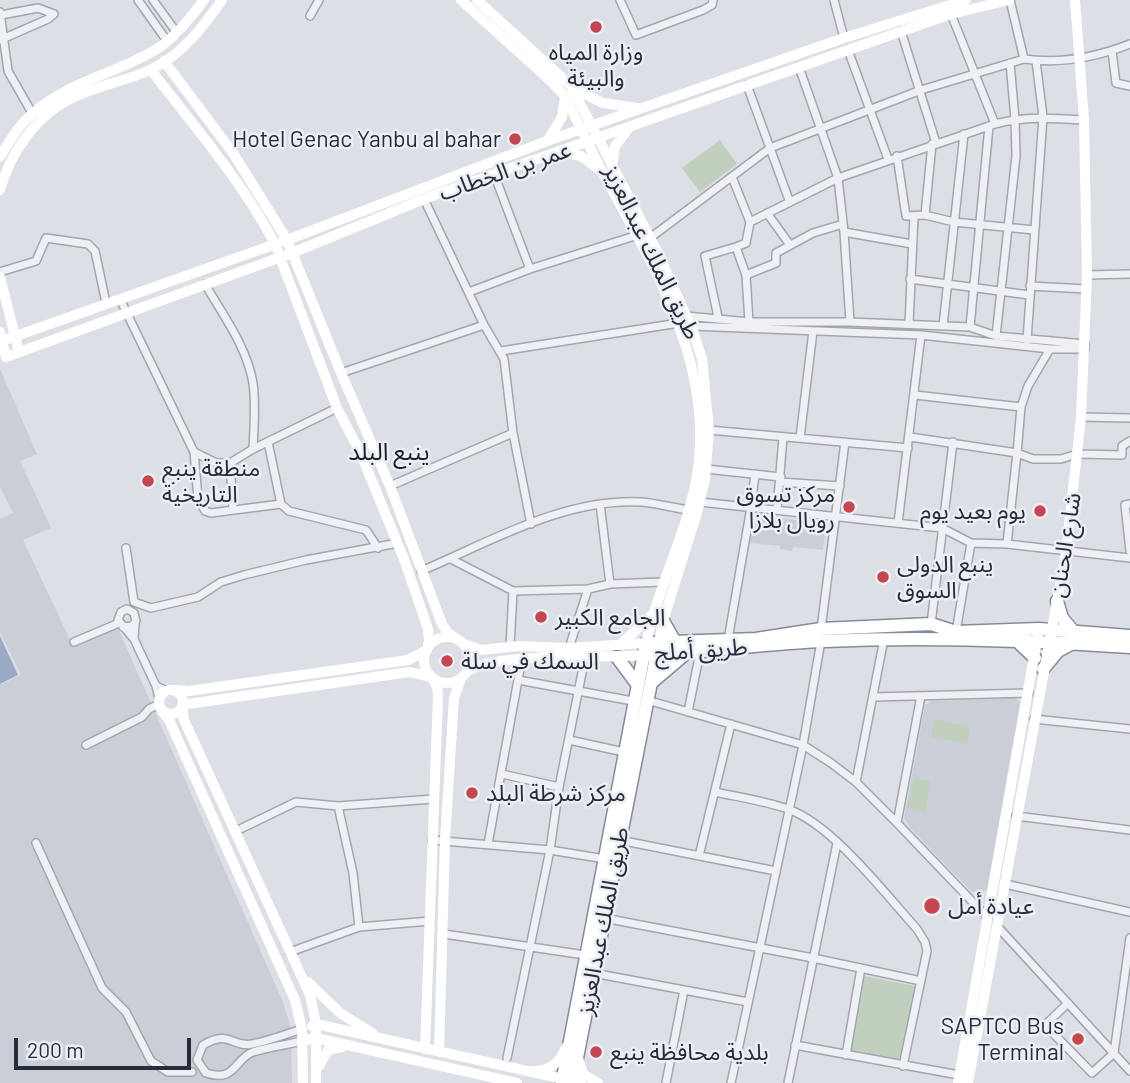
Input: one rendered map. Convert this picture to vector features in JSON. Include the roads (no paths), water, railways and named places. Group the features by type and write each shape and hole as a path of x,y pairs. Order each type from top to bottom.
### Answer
{"highway":[{"path":"1017,641 1039,664 1073,637 1062,618 1057,601"},
{"path":"657,618 675,642"},
{"name":"طريق أملج","path":"651,649 675,642 821,635 932,624 956,632 1073,637 1130,636"},
{"name":"طريق أملج","path":"651,649 700,652 821,635 1017,641 1044,635"},
{"name":"طريق أملج","path":"1073,637 1130,647"},
{"name":"طريق الملك عبدالعزيز","path":"574,1040 592,973 651,683 651,649"},
{"name":"طريق الملك عبدالعزيز","path":"567,1082 585,955 606,860 637,684 651,649"},
{"path":"619,651 637,684"},
{"path":"651,683 686,653"}],"street":[{"path":"138,0 167,41"},
{"path":"153,0 177,33"},
{"path":"0,157 15,133 33,113 62,93 144,55 167,41 204,0"},
{"path":"0,190 22,144 39,121 53,109 74,97 151,69 164,61 189,43 222,0"},
{"path":"310,16 319,0"},
{"name":"طريق الملك عبدالعزيز","path":"461,0 552,82 586,127"},
{"name":"طريق الملك عبدالعزيز","path":"477,0 571,86 592,140 638,235 685,322 699,406 699,457 688,510 663,582 651,649"},
{"path":"620,0 636,35 703,10 712,5 713,0"},
{"path":"834,0 844,38"},
{"name":"عمر بن الخطاب","path":"966,0 844,38 586,127 287,240 15,336 1,337 6,357 280,258 424,199 494,174 951,14 1010,0"},
{"path":"1010,0 1024,59"},
{"name":"شارع الحنان","path":"959,1079 993,922 1005,884 1034,719 1044,635 1057,601 1066,553 1077,454 1087,275 1084,120 1077,2"},
{"path":"2,40 54,14 37,4 0,13 2,40 8,71 33,113"},
{"path":"951,14 992,125 970,327"},
{"path":"901,32 934,144 925,215"},
{"path":"650,238 770,148 920,90 1010,63 1024,59 1037,61 1079,58 1130,44"},
{"path":"849,50 888,159"},
{"path":"1112,51 1116,83 1130,86"},
{"path":"164,61 233,153 287,240 390,486 442,624 461,642 470,658 454,698 445,840 439,1052"},
{"path":"1027,340 1042,117 1037,61"},
{"path":"996,336 1016,156 1010,63"},
{"path":"799,67 838,178 850,322"},
{"path":"151,69 237,184 275,244 337,408 360,452 398,544 428,629 429,640 424,664 437,687 438,696 425,1049"},
{"path":"747,85 789,200"},
{"path":"571,86 603,103 642,108"},
{"path":"547,141 562,117 565,96"},
{"path":"750,222 789,200 838,178 992,125 1015,119 1042,117 1084,120"},
{"path":"555,153 567,152 581,156 608,171 615,146 631,126"},
{"path":"943,326 964,134"},
{"path":"897,156 906,216 925,215 954,222 1034,230"},
{"name":"طريق الملك عبدالعزيز","path":"608,171 650,238 702,359 709,430 706,469 700,502 657,618"},
{"path":"494,174 530,269"},
{"path":"718,317 705,256 746,243 750,222 732,177"},
{"path":"424,199 484,325 504,359 513,433 531,524"},
{"path":"767,213 790,245"},
{"path":"909,324 914,216"},
{"path":"746,275 776,263 776,253 813,233 844,228 912,244"},
{"path":"469,292 530,269 638,235"},
{"path":"19,352 0,275 36,261 46,238 88,244 94,251 106,303"},
{"path":"736,247 746,275 749,322"},
{"path":"1087,275 1130,276"},
{"path":"911,279 1029,295"},
{"path":"205,284 238,341 249,368 254,400 253,449"},
{"path":"1030,286 1086,289"},
{"path":"120,299 194,452 201,506 211,513 281,504"},
{"path":"501,351 718,317 749,322 850,322 970,327 996,336 1085,347"},
{"path":"685,322 921,335 1050,349 1085,347"},
{"path":"341,373 484,325"},
{"path":"800,438 813,331"},
{"path":"898,523 921,335"},
{"path":"1007,544 1021,407 1028,386 1050,349"},
{"path":"915,395 1021,407"},
{"path":"194,452 216,463 230,463 337,408"},
{"path":"1081,417 1130,418"},
{"path":"709,430 908,448"},
{"path":"390,486 513,433"},
{"path":"777,510 783,437"},
{"path":"910,437 1045,459 1061,459 1077,454 1126,455 1122,446 1130,441"},
{"path":"268,442 281,504 289,510 366,530 378,548"},
{"path":"731,1083 803,745 821,635 845,442"},
{"path":"932,624 953,442"},
{"path":"230,463 233,510"},
{"path":"706,469 840,486"},
{"path":"728,640 755,474"},
{"path":"421,571 567,511 600,504 642,502 688,510"},
{"path":"700,502 942,528 971,543 1007,544 1066,553 1130,558"},
{"path":"600,504 610,584"},
{"path":"1130,504 1125,505 1130,551"},
{"path":"956,632 971,543"},
{"path":"126,548 134,602 151,608 198,597 221,582 244,575 306,560 398,544"},
{"path":"451,559 513,591 588,590 610,584 663,582"},
{"path":"569,648 588,590"},
{"path":"510,647 513,591"},
{"path":"134,639 136,615 130,610 124,610 119,614 121,625 134,639 156,686 160,705 295,1000 302,1029 303,1083"},
{"path":"160,705 173,715 194,702 409,672 446,683 483,664 522,658 585,658 619,651 657,618"},
{"path":"74,642 121,625 130,628 135,624"},
{"path":"156,686 189,691 408,660 444,637 481,650 510,647 619,651 651,649"},
{"path":"856,782 884,639"},
{"path":"688,712 700,652"},
{"path":"488,844 522,658"},
{"path":"507,1058 550,850 559,787 585,658"},
{"name":"شارع الحنان","path":"968,1083 1029,693 1039,664"},
{"path":"518,680 634,701"},
{"path":"86,745 142,717 149,709 160,705 171,690"},
{"path":"171,690 183,699 184,720 314,1008 316,1082"},
{"path":"873,697 1029,693"},
{"path":"897,823 921,696"},
{"path":"647,700 803,745 856,782 993,922 1130,1070"},
{"path":"1034,719 1130,729"},
{"path":"699,856 731,724"},
{"path":"569,740 624,752"},
{"path":"502,774 559,787"},
{"path":"715,792 789,809 814,824 837,843 921,935 927,950 903,1066"},
{"path":"236,831 296,802 338,806 433,799"},
{"path":"338,806 353,873 359,927"},
{"path":"1016,816 1130,831"},
{"path":"432,840 550,850 606,860"},
{"path":"618,840 776,871"},
{"path":"36,843 102,988 126,1012 147,1055 156,1066 168,1072 225,1074 252,1052 316,1038 517,1083"},
{"path":"788,1083 837,843"},
{"path":"1005,884 1130,912"},
{"path":"603,918 760,947 920,981"},
{"path":"290,952 359,927 430,921"},
{"path":"444,934 585,955"},
{"path":"1068,1003 1045,1025 1092,1073 1114,1053 1130,938"},
{"path":"297,967 313,989 340,1013 370,1032 395,1042"},
{"path":"846,1055 861,968"},
{"path":"592,973 748,1002"},
{"path":"666,1083 684,990"},
{"path":"192,1072 204,1045 216,1038 232,1039 250,1045 316,1024 581,1083"},
{"path":"519,1070 541,1071 552,1066 574,1040"},
{"path":"574,1040 580,1067 587,1078 598,1083"},
{"path":"795,1045 959,1079"},
{"path":"316,1082 319,1062 328,1051 339,1046 366,1049"},
{"path":"197,1060 206,1073"}],"water":[{"path":"0,636 18,675 0,684"}],"place":[{"name":"وزارة المياه والبيئة","path":"596,27"},
{"name":"Hotel Genac Yanbu al bahar","path":"515,139"},
{"name":"منطقة ينبع التاريخية","path":"148,481"},
{"name":"مركز تسوق رويال بلازا","path":"849,507"},
{"name":"يوم بعيد يوم","path":"1040,511"},
{"name":"ينبع الدولى السوق","path":"883,577"},
{"name":"الجامع الكبير","path":"541,617"},
{"name":"السمك في سلة","path":"447,661"},
{"name":"مركز شرطة البلد","path":"472,793"},
{"name":"عيادة أمل","path":"932,906"},
{"name":"SAPTCO Bus Terminal","path":"1078,1039"},
{"name":"بلدية محافظة ينبع","path":"596,1052"}],"district":[{"name":"ينبع البلد","path":"389,452"}]}
